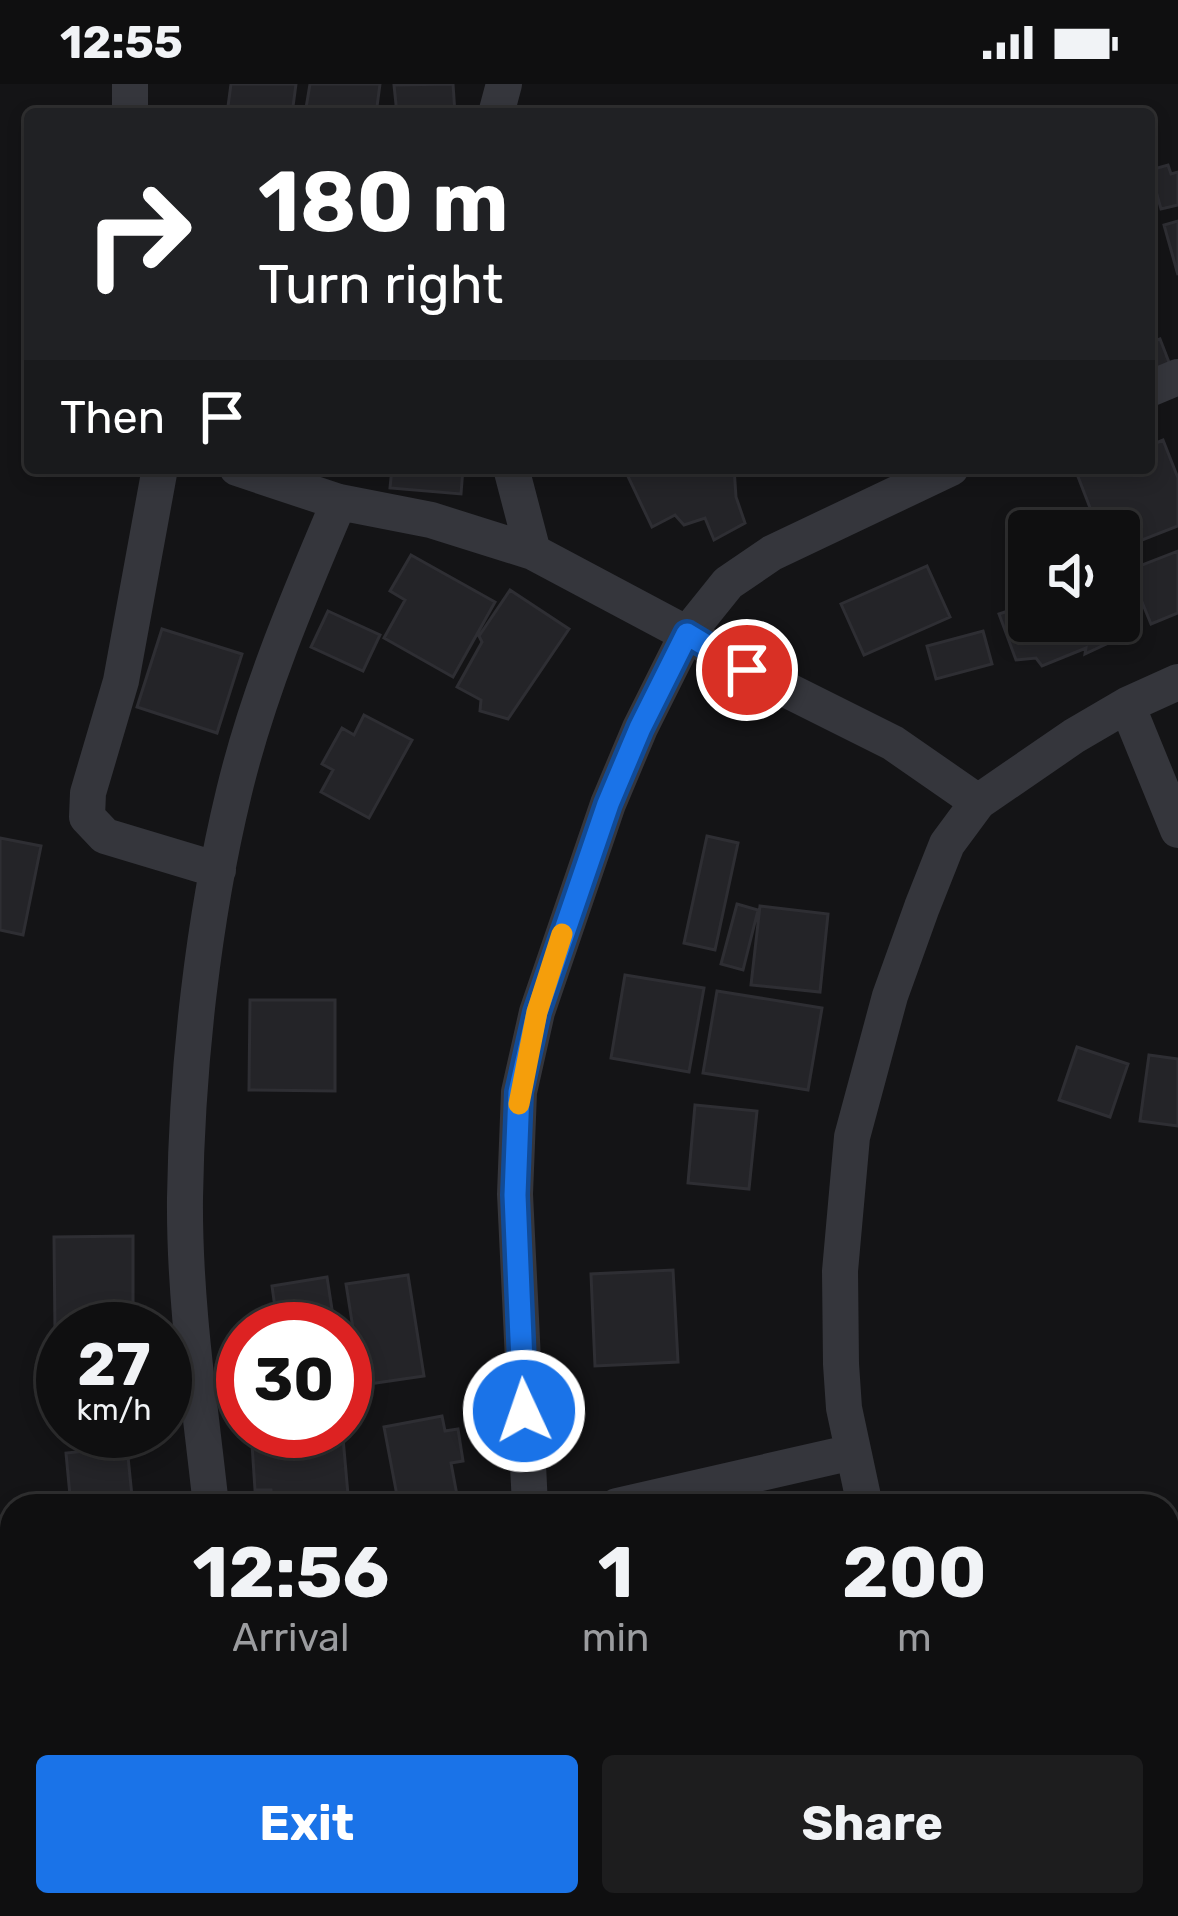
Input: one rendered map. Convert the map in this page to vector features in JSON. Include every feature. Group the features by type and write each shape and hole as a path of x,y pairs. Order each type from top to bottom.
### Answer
{"street":[{"path":"159,474 121,681 88,793 87,817 105,836 218,870"},
{"path":"255,474 339,502 431,520 533,552 747,670 893,743 978,802"},
{"path":"513,474 533,552"},
{"path":"529,1494 515,1195 519,1092 537,1012 608,804 687,634 728,583 772,553 938,474"},
{"path":"210,1494 191,1325 185,1198 209,919 234,790 280,643 339,502"},
{"path":"863,1494 841,1364 840,1271 851,1137 890,996 946,844 978,802 1127,705 1178,682"},
{"path":"1127,705 1178,830"},
{"path":"669,1494 854,1452"}],"building":[{"path":"231,84 296,84 293,108 228,108"},
{"path":"310,84 380,84 377,108 306,108"},
{"path":"453,84 455,108 396,108 394,85"},
{"path":"1168,165 1171,174 1178,172 1178,205 1161,209 1155,169"},
{"path":"1178,221 1178,275 1164,225"},
{"path":"1160,339 1172,370 1155,370 1155,341"},
{"path":"1163,440 1178,478 1178,526 1140,541 1140,510 1091,510 1077,474 1155,474 1155,443"},
{"path":"391,474 463,474 461,494 390,488"},
{"path":"627,474 734,474 745,523 714,540 705,518 684,525 675,515 652,527"},
{"path":"1178,551 1178,613 1151,624 1140,597 1140,566"},
{"path":"411,555 495,602 453,677 384,638 405,600 390,591"},
{"path":"927,566 950,617 864,655 841,604"},
{"path":"510,590 569,629 508,719 480,711 481,700 457,687 482,642 479,636"},
{"path":"328,611 380,635 363,671 311,647"},
{"path":"1008,611 1008,638 999,614"},
{"path":"162,629 242,654 217,733 137,707"},
{"path":"983,631 992,664 936,679 927,646"},
{"path":"1009,642 1106,644 1042,666 1036,658 1016,660"},
{"path":"364,715 412,740 369,818 321,792 333,770 322,764 342,728 354,735"},
{"path":"707,836 738,843 715,950 684,943"},
{"path":"0,838 41,846 23,935 0,930"},
{"path":"737,904 758,910 743,970 721,964"},
{"path":"760,906 828,914 820,992 751,985"},
{"path":"625,975 704,988 689,1072 611,1058"},
{"path":"717,991 822,1008 808,1090 703,1073"},
{"path":"250,1000 335,1000 335,1091 249,1090"},
{"path":"1077,1047 1128,1064 1110,1117 1059,1100"},
{"path":"1149,1055 1178,1059 1178,1126 1140,1121"},
{"path":"695,1105 757,1111 749,1189 688,1183"},
{"path":"133,1236 133,1302 55,1302 54,1237"},
{"path":"673,1270 678,1362 595,1366 591,1274"},
{"path":"408,1275 424,1376 372,1384 372,1302 349,1302 346,1284"},
{"path":"327,1277 331,1302 274,1302 272,1286"},
{"path":"442,1416 445,1431 458,1429 463,1461 451,1463 457,1494 397,1494 384,1427"},
{"path":"66,1458 128,1458 132,1494 70,1494"},
{"path":"253,1458 345,1458 348,1494 255,1490"}],"slow traffic":[{"path":"519,1104 537,1012 562,934"}],"route":[{"path":"524,1411 515,1195 519,1092 537,1012 608,804 687,634 747,670"}]}
